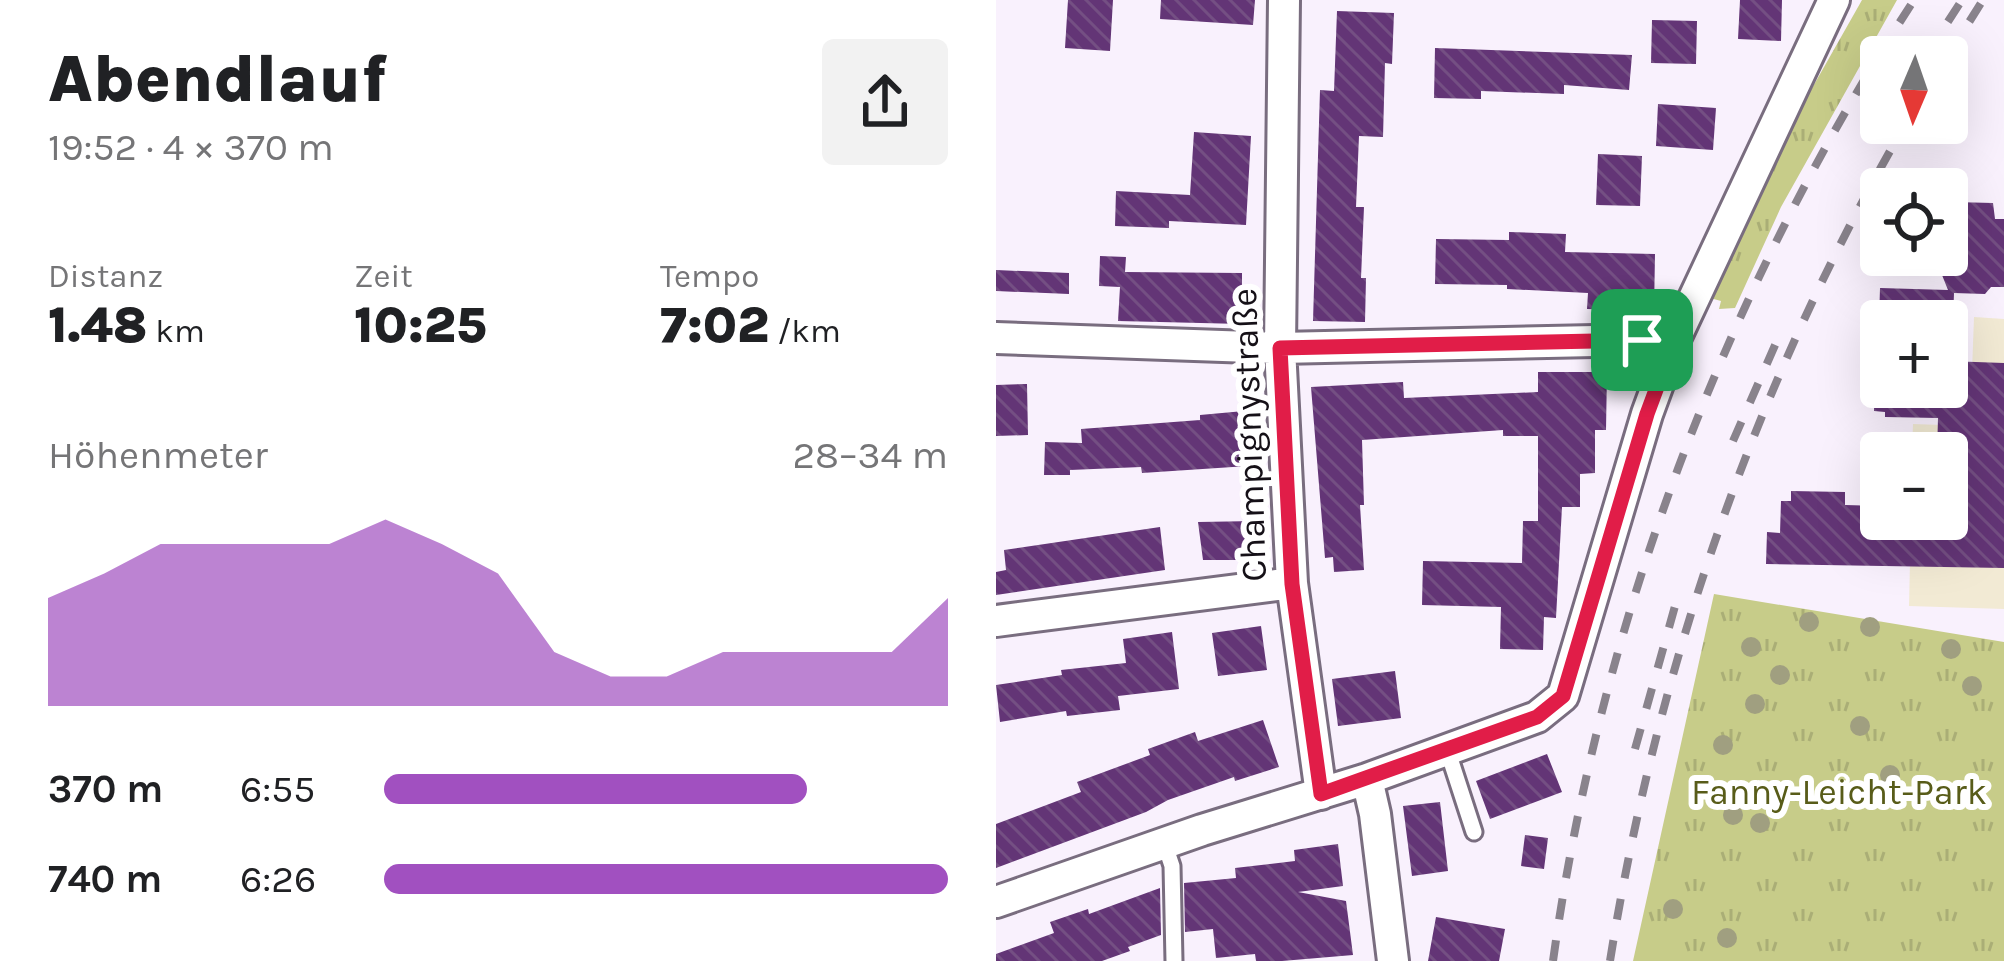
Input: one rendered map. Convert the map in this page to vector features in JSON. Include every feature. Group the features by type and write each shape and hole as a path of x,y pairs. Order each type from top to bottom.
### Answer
{"street":[{"name":"Champignystraße","path":"1284,0 1280,348 1292,584 1321,794"},
{"path":"996,902 1367,779 1537,717 1563,696 1640,436 1673,344 1834,0"},
{"path":"996,338 1280,348 1642,340 1673,344"},
{"path":"996,622 1292,584"},
{"path":"1367,779 1394,961"}],"lane":[{"path":"1448,748 1474,832"},
{"path":"1165,845 1172,866 1174,961"}],"shaded area":[{"path":"1974,317 2004,319 2004,609 1909,606 1911,540 1968,540 1968,432 1913,432 1913,424 1970,426"}],"green space":[{"path":"1862,0 1897,0 1877,36 1860,36 1860,66 1781,207 1735,308 1719,309 1721,301 1710,298 1794,120"},
{"name":"Fanny-Leicht-Park","path":"1714,594 2004,642 2004,961 1633,961"}],"building":[{"path":"1068,0 1113,0 1110,51 1065,48"},
{"path":"1161,0 1255,0 1253,25 1160,19"},
{"path":"1740,0 1782,0 1781,41 1738,39"},
{"path":"1337,11 1394,13 1392,64 1385,63 1383,137 1359,136 1356,207 1364,207 1361,278 1366,278 1365,322 1313,321 1320,90 1334,91"},
{"path":"1652,20 1697,21 1696,64 1651,63"},
{"path":"1435,48 1632,55 1629,90 1564,85 1564,94 1481,91 1481,99 1434,98"},
{"path":"1658,104 1716,108 1713,150 1656,146"},
{"path":"1194,132 1251,136 1246,225 1169,221 1169,228 1115,226 1116,191 1190,195"},
{"path":"1598,154 1642,156 1640,206 1596,205"},
{"path":"1968,202 1993,203 1995,219 2004,219 2004,287 1991,287 1985,294 1954,293 1954,300 1880,300 1880,288 1948,290 1942,276 1968,276"},
{"path":"1509,232 1566,234 1565,252 1655,254 1654,311 1587,309 1588,293 1435,284 1436,239 1509,240"},
{"path":"1100,256 1126,257 1125,272 1242,273 1242,324 1118,321 1120,287 1099,286"},
{"path":"996,270 1069,273 1069,294 996,291"},
{"path":"1968,362 2004,363 2004,568 1766,564 1767,532 1780,533 1781,501 1791,501 1791,491 1845,492 1845,505 1860,505 1860,540 1968,540 1968,432 1938,432 1938,418 1885,417 1885,412 1874,411 1968,408"},
{"path":"1538,372 1607,372 1606,430 1595,430 1595,473 1580,474 1580,507 1562,507 1556,618 1544,617 1543,650 1500,649 1501,607 1422,605 1423,561 1522,563 1523,521 1538,521 1538,436 1503,436 1503,430 1362,440 1364,570 1334,572 1333,557 1325,558 1311,387 1403,382 1404,398 1538,392"},
{"path":"1027,384 1028,435 996,436 996,385"},
{"path":"1244,411 1248,466 1142,473 1141,467 1070,470 1070,475 1044,475 1045,442 1082,443 1081,429 1200,420 1200,415"},
{"path":"1256,521 1256,560 1203,560 1198,522"},
{"path":"1160,527 1165,570 996,595 996,572 1006,570 1004,550"},
{"path":"1261,626 1267,670 1218,676 1212,633"},
{"path":"1172,632 1179,689 1118,696 1120,710 1067,716 1066,711 1000,722 996,685 1062,675 1061,670 1126,663 1123,639"},
{"path":"1395,671 1401,718 1338,726 1332,679"},
{"path":"1263,720 1279,767 1168,800 996,868 996,824 1081,792 1077,782 1150,755 1148,749 1195,732 1198,741"},
{"path":"1547,754 1562,792 1490,819 1476,781"},
{"path":"1440,802 1448,871 1412,876 1403,806"},
{"path":"1525,835 1548,838 1544,869 1521,866"},
{"path":"1338,844 1343,886 1298,892 1346,901 1353,955 1282,961 1256,961 1255,954 1216,958 1213,929 1185,932 1184,883 1236,878 1235,868 1295,861 1294,850"},
{"path":"1160,888 1161,935 1128,947 1130,951 1102,961 996,961 996,954 1054,933 1050,922 1088,909 1089,914"},
{"path":"1436,917 1505,929 1499,961 1428,961"}],"railway":[{"path":"1553,961 1574,834 1603,708 1681,461 1785,223 1914,0"},
{"path":"1939,36 1962,0"},
{"path":"1960,36 1983,0"},
{"path":"1610,961 1655,742 1719,528 1803,322 1894,144"},
{"path":"1733,441 1779,336"},
{"path":"1635,749 1677,599"}],"route":[{"path":"1642,340 1673,344 1647,414 1563,696 1537,717 1321,794 1292,584 1280,348 1642,340"}]}
